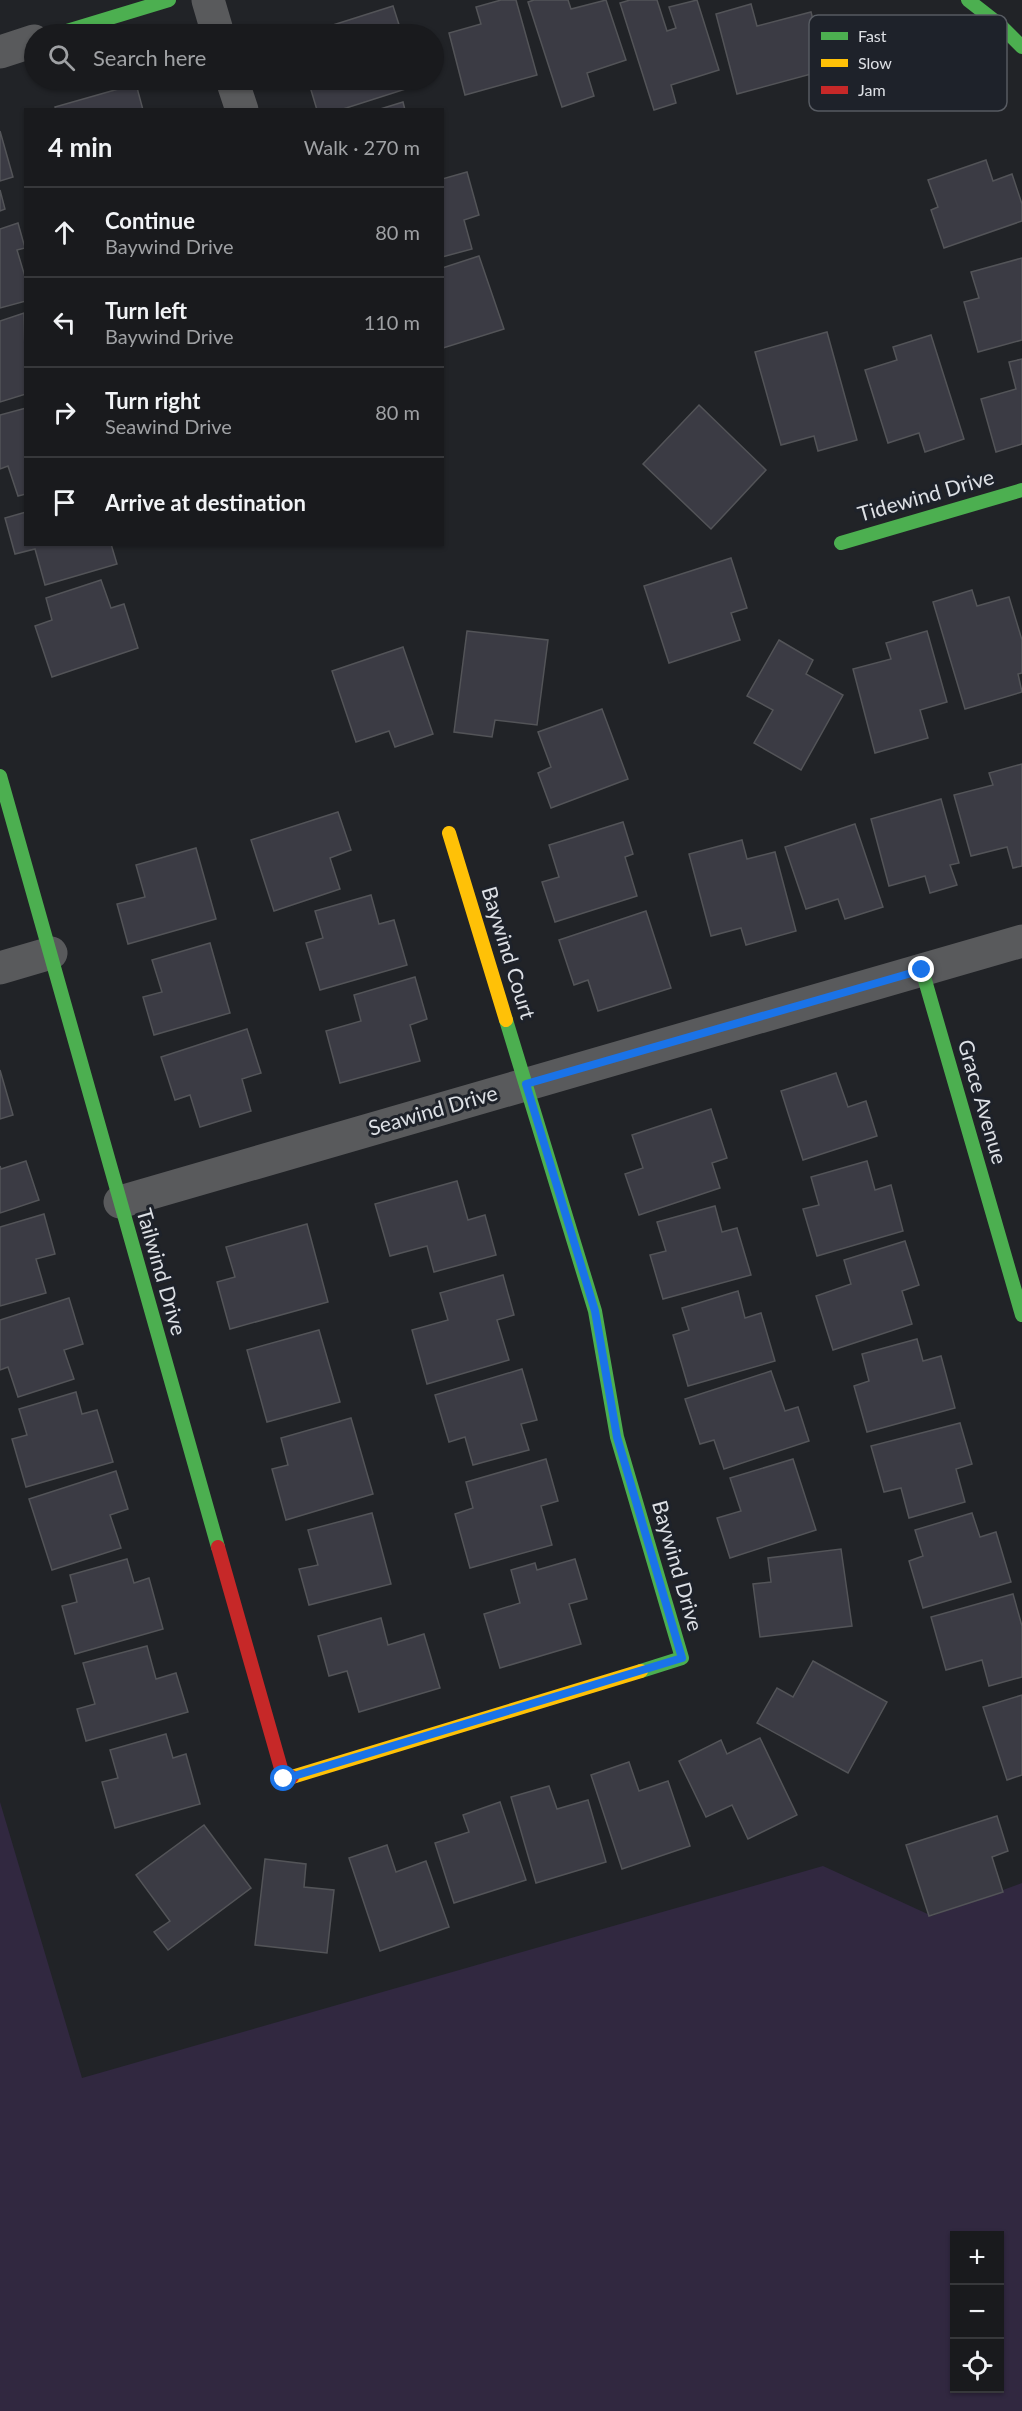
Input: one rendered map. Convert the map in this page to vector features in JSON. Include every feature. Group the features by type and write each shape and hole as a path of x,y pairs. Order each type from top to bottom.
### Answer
{"street":[{"path":"90,24 169,0"},
{"path":"208,0 215,24"},
{"path":"968,0 987,15"},
{"path":"1007,32 1022,47"},
{"path":"0,52 24,44"},
{"path":"235,90 241,108"},
{"name":"Tidewind Drive","path":"841,543 1022,490"},
{"name":"Tailwind Drive","path":"0,776 284,1779"},
{"name":"Baywind Court","path":"449,833 526,1084"},
{"name":"Seawind Drive","path":"120,1202 1022,941"},
{"path":"0,968 51,953"},
{"name":"Grace Avenue","path":"922,970 1022,1315"},
{"name":"Baywind Drive","path":"284,1779 682,1658 617,1437 595,1311 526,1084"}],"shaded area":[{"path":"0,1802 82,2078 823,1866 932,1916 1022,1883 1022,2411 0,2411"}],"building":[{"path":"501,0 516,0 537,75 465,95 449,33 481,24 476,7"},
{"path":"568,0 571,9 606,0 626,60 587,73 594,96 562,107 528,2"},
{"path":"630,0 657,0 667,31 676,28 669,7 697,0 719,70 671,85 676,103 654,110 620,3"},
{"path":"751,4 757,26 811,12 812,15 809,15 809,75 737,94 716,14"},
{"path":"393,6 399,24 336,24"},
{"path":"115,90 138,90 142,108 55,108"},
{"path":"311,90 402,90 346,108 316,108"},
{"path":"403,102 404,108 384,108"},
{"path":"0,131 13,177 0,181"},
{"path":"986,160 993,181 1012,174 1022,204 1022,221 944,248 931,210 938,207 928,180"},
{"path":"467,172 479,215 464,220 472,249 444,256 444,178"},
{"path":"0,190 5,209 0,211"},
{"path":"18,223 24,244 24,248 17,250 24,273 24,302 0,308 0,229"},
{"path":"479,256 504,329 444,348 444,267"},
{"path":"1022,258 1022,340 978,352 964,302 979,298 971,272"},
{"path":"24,313 24,395 0,402 0,321"},
{"path":"827,332 857,440 818,451 814,436 781,445 755,352"},
{"path":"931,335 964,439 925,452 919,433 888,443 865,370 897,360 893,347"},
{"path":"1022,359 1022,444 996,452 981,399 1016,389 1009,362"},
{"path":"699,405 766,470 711,529 643,464"},
{"path":"24,409 24,494 18,496 8,466 0,469 0,415"},
{"path":"24,513 24,546 112,546 117,564 45,585 35,549 15,554 5,518"},
{"path":"731,558 747,608 731,613 740,640 669,663 644,586"},
{"path":"101,580 111,608 124,604 138,648 52,677 35,626 52,620 46,598"},
{"path":"972,590 977,606 1009,597 1022,640 1022,673 1018,674 1022,692 965,709 933,602"},
{"path":"467,631 548,640 537,725 495,720 492,737 454,732"},
{"path":"927,631 947,702 920,710 928,738 875,753 853,669 891,659 886,643"},
{"path":"779,640 813,660 806,674 843,695 801,770 754,743 773,710 747,696"},
{"path":"403,647 433,734 395,747 389,731 356,742 332,671"},
{"path":"602,709 628,779 551,808 538,773 551,767 538,732"},
{"path":"1022,764 1022,866 1013,868 1007,847 971,856 954,795 993,785 989,773"},
{"path":"941,799 959,863 950,865 957,885 930,893 925,876 889,886 871,819"},
{"path":"338,812 351,850 330,858 340,889 274,911 251,840"},
{"path":"623,822 633,854 625,857 637,896 555,922 542,882 559,877 549,845"},
{"path":"855,824 883,907 845,919 838,899 806,909 785,847"},
{"path":"742,840 747,859 775,852 796,931 746,945 741,928 711,936 689,854"},
{"path":"196,848 216,919 128,944 117,904 145,897 136,865"},
{"path":"371,895 379,924 394,920 407,965 320,990 306,943 323,938 315,911"},
{"path":"646,911 671,988 598,1011 588,980 574,985 559,940"},
{"path":"210,943 230,1013 154,1035 143,997 162,992 152,960"},
{"path":"415,977 427,1019 410,1025 420,1061 340,1083 326,1031 361,1021 354,995"},
{"path":"247,1029 261,1073 242,1079 251,1111 200,1127 190,1095 175,1100 161,1057"},
{"path":"0,1070 13,1115 0,1119"},
{"path":"836,1073 848,1107 866,1101 877,1136 803,1160 781,1091"},
{"path":"711,1109 727,1158 712,1163 720,1188 639,1215 625,1174 643,1168 632,1135"},
{"path":"26,1161 39,1200 0,1213 0,1166 1,1169"},
{"path":"867,1161 875,1190 891,1185 903,1231 817,1256 803,1209 819,1205 811,1177"},
{"path":"457,1181 468,1220 485,1215 496,1255 434,1272 427,1246 390,1256 375,1204"},
{"path":"715,1206 722,1232 737,1228 751,1275 663,1299 650,1255 666,1251 657,1222"},
{"path":"44,1214 55,1254 36,1259 46,1293 0,1306 0,1227"},
{"path":"307,1224 328,1302 230,1329 217,1282 235,1277 226,1247"},
{"path":"905,1241 919,1285 902,1291 912,1324 833,1350 816,1296 851,1284 844,1260"},
{"path":"503,1275 514,1315 497,1320 509,1360 427,1384 412,1330 448,1320 440,1293"},
{"path":"738,1291 745,1318 761,1313 775,1361 688,1386 673,1335 689,1330 682,1308"},
{"path":"69,1298 83,1344 64,1350 74,1379 18,1397 8,1367 0,1370 0,1320"},
{"path":"319,1330 340,1402 267,1422 247,1350"},
{"path":"917,1339 923,1361 941,1356 955,1408 867,1432 854,1386 869,1381 862,1354"},
{"path":"522,1369 537,1420 521,1424 529,1450 473,1465 465,1437 449,1442 435,1395"},
{"path":"771,1371 785,1411 798,1407 809,1441 724,1469 714,1440 700,1444 685,1399"},
{"path":"76,1392 82,1414 97,1410 113,1462 26,1487 12,1439 27,1435 19,1409"},
{"path":"351,1418 373,1494 286,1520 272,1469 288,1465 281,1438"},
{"path":"960,1423 972,1464 956,1469 965,1502 909,1518 901,1488 884,1492 871,1446"},
{"path":"546,1459 558,1501 541,1506 552,1545 470,1568 455,1514 473,1508 466,1482"},
{"path":"793,1459 816,1530 730,1558 717,1518 741,1511 730,1478"},
{"path":"116,1471 128,1509 110,1515 121,1548 52,1570 29,1499"},
{"path":"372,1513 391,1584 309,1605 299,1569 318,1565 308,1530"},
{"path":"972,1513 980,1537 996,1532 1011,1582 923,1608 909,1561 923,1556 915,1530"},
{"path":"841,1549 852,1626 760,1637 753,1584 771,1582 768,1558"},
{"path":"127,1559 134,1583 149,1578 163,1629 75,1654 62,1606 77,1602 70,1575"},
{"path":"575,1559 587,1599 569,1604 581,1644 500,1668 484,1614 520,1603 511,1570 535,1563 537,1570"},
{"path":"1013,1594 1022,1626 1022,1677 989,1686 982,1660 946,1670 931,1617"},
{"path":"381,1618 388,1645 424,1634 440,1688 359,1712 347,1671 329,1676 318,1636"},
{"path":"147,1646 156,1679 176,1673 188,1712 86,1741 77,1709 95,1704 83,1663"},
{"path":"813,1661 887,1702 848,1773 757,1723 777,1688 793,1697"},
{"path":"1022,1695 1022,1775 1007,1780 983,1707"},
{"path":"166,1734 173,1758 186,1754 200,1804 115,1828 102,1782 118,1778 110,1750"},
{"path":"760,1738 797,1815 748,1839 732,1805 706,1817 679,1761 721,1740 727,1754"},
{"path":"629,1762 639,1791 668,1781 690,1846 622,1869 591,1775"},
{"path":"549,1786 557,1809 588,1800 606,1862 536,1883 511,1797"},
{"path":"500,1802 526,1880 454,1903 435,1843 469,1832 463,1815"},
{"path":"997,1816 1008,1851 992,1857 1003,1892 929,1916 906,1845"},
{"path":"204,1825 251,1888 168,1950 154,1932 170,1921 136,1875"},
{"path":"387,1845 396,1872 426,1861 449,1927 380,1951 349,1858"},
{"path":"265,1859 306,1864 304,1887 334,1890 327,1953 255,1945"}],"traffic: fast":[{"path":"90,24 169,0"},
{"path":"968,0 987,15"},
{"path":"1007,32 1022,47"},
{"path":"841,543 1022,490"},
{"path":"0,776 218,1547"},
{"path":"922,970 1022,1315"},
{"path":"506,1020 595,1311 617,1437 682,1658 641,1671"}],"traffic: slow":[{"path":"449,833 506,1020"},
{"path":"292,1777 641,1671"}],"traffic: jam":[{"path":"218,1547 284,1779 292,1777"}],"route":[{"path":"284,1779 682,1658 617,1437 595,1311 526,1084 922,970"}]}
